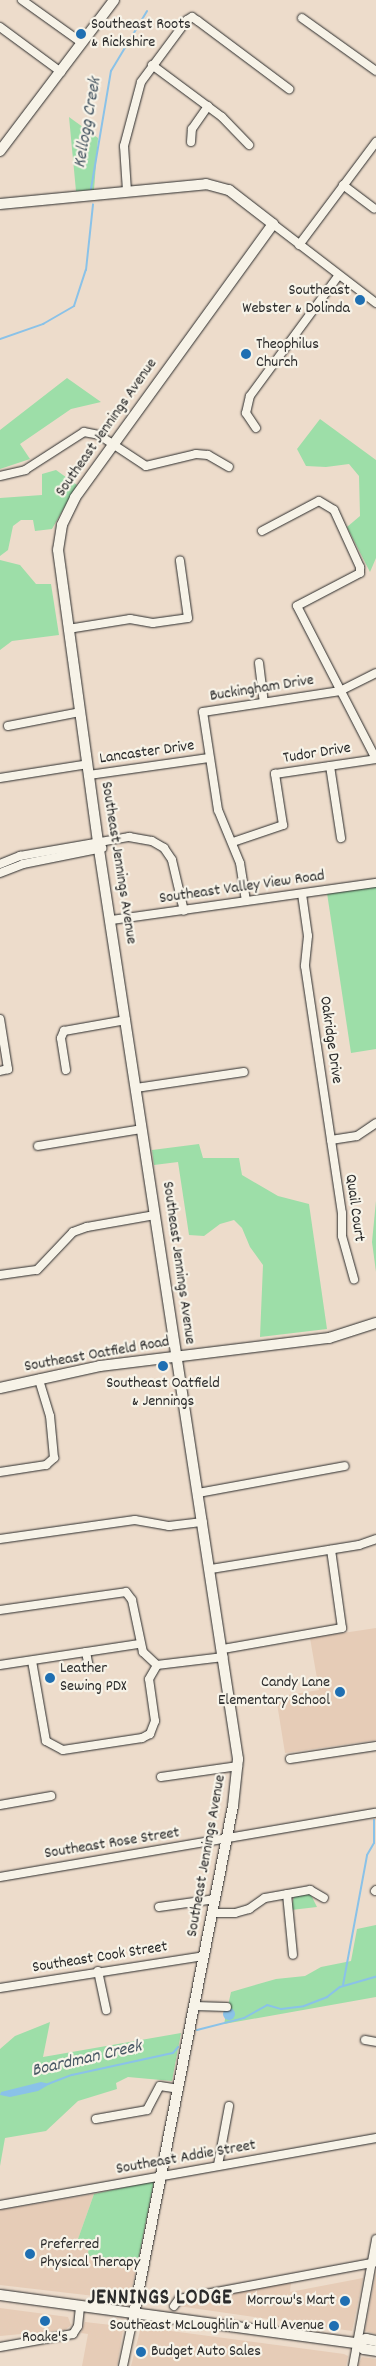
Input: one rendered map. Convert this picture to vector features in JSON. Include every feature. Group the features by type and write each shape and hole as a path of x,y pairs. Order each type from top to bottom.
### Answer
{"main road":[{"path":"0,151 114,0"},
{"path":"0,204 194,184 214,185 236,194 273,224"},
{"name":"Southeast Jennings Avenue","path":"134,2314 215,1899 238,1766 223,1653 176,1356 58,564 61,531 71,505 113,444 273,224"},
{"name":"Southeast Oatfield Road","path":"0,1388 100,1366 323,1339 376,1322"},
{"path":"0,2296 358,2343 366,2339 376,2341"},
{"path":"358,2343 364,2349 376,2351"}],"street":[{"path":"22,0 82,43"},
{"path":"127,191 124,146 141,82 152,65 192,18 289,88"},
{"path":"302,18 376,71"},
{"path":"0,27 61,72"},
{"path":"152,65 208,106 249,145"},
{"path":"191,142 192,128 208,106"},
{"path":"299,245 376,142"},
{"path":"343,185 374,208"},
{"path":"273,224 376,303"},
{"path":"256,428 246,413 250,396 339,275"},
{"path":"0,476 25,470 78,434 95,433 146,466 196,454 208,455 229,467"},
{"path":"262,531 316,503 324,502 334,510 360,567 360,573 297,606 376,759"},
{"path":"68,629 130,619 153,623 188,618 180,561"},
{"path":"259,663 264,702"},
{"path":"340,692 376,673"},
{"name":"Buckingham Drive","path":"246,901 233,842 218,810 209,758 204,712 340,692"},
{"path":"8,726 80,712"},
{"name":"Lancaster Drive","path":"89,775 209,758"},
{"name":"Tudor Drive","path":"233,842 283,825 275,774 376,759"},
{"path":"0,778 88,764"},
{"path":"330,766 341,838"},
{"path":"0,873 3,863 99,846 132,838 152,840 169,854 179,878 184,911"},
{"name":"Southeast Valley View Road","path":"112,920 376,883"},
{"name":"Oakridge Drive","path":"302,894 308,936 305,966 331,1140"},
{"path":"0,1019 8,1069 0,1071"},
{"path":"66,1070 61,1038 64,1031 126,1020"},
{"path":"136,1088 244,1072"},
{"path":"331,1140 357,1136 376,1123"},
{"path":"38,1146 142,1129"},
{"name":"Quail Court","path":"331,1140 342,1236 354,1279"},
{"path":"0,1276 38,1270 73,1232 87,1227 155,1215"},
{"path":"0,1472 46,1465 54,1458 50,1416 39,1379"},
{"path":"198,1493 344,1466"},
{"path":"0,1539 135,1520 169,1526 203,1522"},
{"path":"210,1570 331,1550 376,1539"},
{"path":"0,1610 121,1591 132,1600 139,1644 147,1657 157,1664 223,1653 342,1628 331,1550"},
{"path":"0,1666 139,1644"},
{"path":"86,1652 89,1668"},
{"path":"32,1661 46,1741 63,1750 142,1738 150,1734 156,1721 149,1679 157,1664"},
{"path":"290,1759 376,1746"},
{"path":"161,1777 238,1766"},
{"path":"0,1805 50,1796"},
{"name":"Southeast Rose Street","path":"0,1877 376,1813"},
{"path":"212,1913 242,1911 264,1898 310,1890 324,1898"},
{"path":"287,1894 293,1955"},
{"path":"160,1907 215,1899"},
{"name":"Southeast Cook Street","path":"0,1988 98,1971 204,1956"},
{"path":"98,1971 106,2010"},
{"path":"194,2006 227,2007"},
{"path":"365,2040 376,2042"},
{"path":"96,2119 147,2110 160,2086 178,2088"},
{"path":"218,2165 229,2106"},
{"name":"Southeast Addie Street","path":"0,2205 376,2138"},
{"path":"353,2366 376,2238"},
{"path":"174,2306 179,2299 373,2262"},
{"path":"0,2347 73,2334 77,2330 80,2306"},
{"name":"Southeast Jennings Avenue","path":"124,2366 134,2314"}],"shaded area":[{"name":"Candy Lane Elementary School","path":"376,1628 376,1740 285,1753 276,1697 319,1690 310,1638"},
{"path":"94,2194 78,2239 89,2238 88,2256 138,2261 129,2300 0,2285 0,2210"},
{"path":"376,2273 376,2334 365,2331"},
{"path":"363,2278 352,2331 178,2306 178,2302 291,2282 290,2292"},
{"path":"0,2308 68,2317 71,2325 65,2330 0,2336"},
{"path":"85,2322 120,2326 123,2330 117,2366 82,2366 88,2334 81,2333"},
{"path":"141,2327 348,2356 346,2366 131,2366"},
{"path":"362,2357 376,2359 376,2366 358,2366"}],"green space":[{"path":"69,117 98,138 94,190 76,191"},
{"path":"67,378 101,402 71,409 20,444 30,459 0,469 0,430"},
{"path":"320,419 376,460 376,558 370,572 347,527 360,516 359,476 349,464 326,467 306,466 297,449"},
{"path":"56,470 77,485 52,529 35,531 33,520 21,520 13,526 8,550 0,556 0,498 42,495 42,474"},
{"path":"0,560 20,565 36,584 51,584 59,635 12,641 0,650"},
{"path":"376,886 376,1049 351,1053 327,893"},
{"path":"199,1144 203,1158 239,1158 242,1175 278,1196 309,1204 327,1329 260,1337 263,1265 250,1247 242,1228 234,1220 220,1224 204,1236 189,1235 178,1162 154,1165 152,1150"},
{"path":"376,1201 376,1272 372,1242"},
{"path":"310,1893 317,1907 291,1910 294,1896"},
{"path":"376,1925 376,1997 224,2024 231,1992 276,1979 305,1976 321,1967 351,1961 357,1929"},
{"path":"50,2022 43,2057 181,2033 172,2081 128,2077 116,2083 117,2089 78,2101 46,2131 5,2138 0,2166 0,2049 15,2036"},
{"path":"154,2181 138,2261 88,2256 89,2239 78,2239 94,2194"}],"water":[{"path":"229,2008 235,2014 229,2020 223,2014"},
{"path":"41,2082 50,2084 38,2091 10,2097 0,2095 1,2092"}],"waterway":[{"name":"Kellogg Creek","path":"91,189 111,71 147,11"},
{"name":"Kellogg Creek","path":"0,339 43,324 74,306 86,270 93,204"},
{"path":"343,1985 367,1855 374,1843 374,1820"},
{"path":"197,2030 244,2018 267,2005 281,2009 304,2006 327,1997 340,1987 376,1977"},
{"name":"Boardman Creek","path":"48,2084 72,2075 173,2053 178,2047"}],"place":[{"name":"Southeast Roots & Rickshire","path":"81,34"},
{"name":"Southeast Webster & Dolinda","path":"360,300"},
{"name":"Theophilus Church","path":"246,354"},
{"name":"Southeast Oatfield & Jennings","path":"163,1366"},
{"name":"Leather Sewing PDX","path":"50,1678"},
{"name":"Candy Lane Elementary School","path":"340,1692"},
{"name":"Preferred Physical Therapy","path":"30,2254"},
{"name":"Morrow's Mart","path":"345,2301"},
{"name":"Roake's","path":"45,2321"},
{"name":"Southeast McLoughlin & Hull Avenue","path":"334,2326"},
{"name":"Budget Auto Sales","path":"141,2352"}],"district":[{"name":"JENNINGS LODGE","path":"160,2299"}]}
